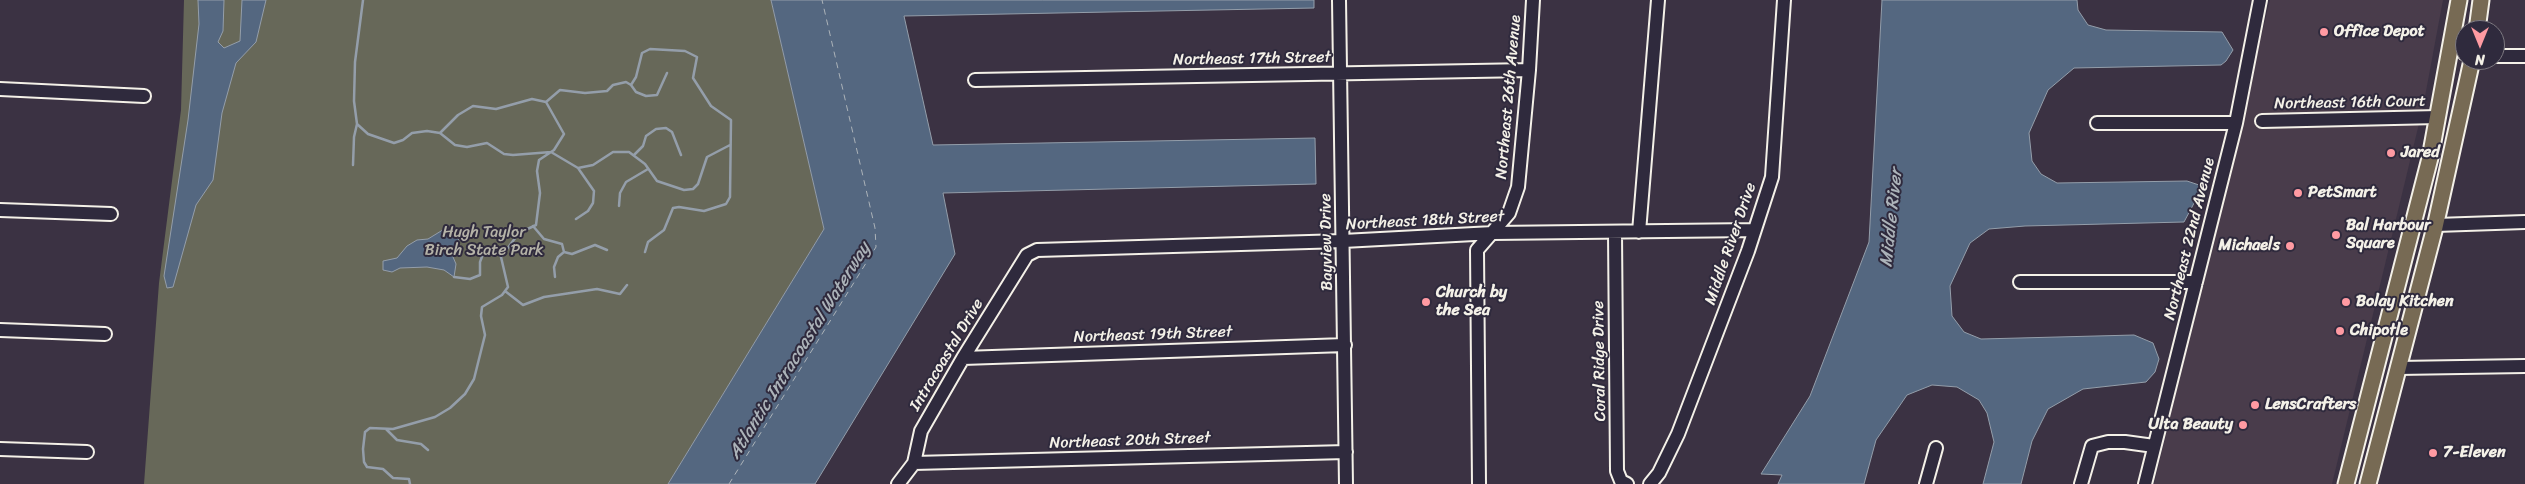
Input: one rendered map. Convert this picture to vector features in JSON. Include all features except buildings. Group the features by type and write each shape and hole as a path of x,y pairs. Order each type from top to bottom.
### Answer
{"main road":[{"path":"2346,484 2419,202 2438,117 2459,0"},
{"path":"2478,20 2481,0"},
{"path":"2368,484 2436,225 2470,70"},
{"path":"2438,117 2446,138 2450,165"},
{"path":"2378,360 2388,371 2393,388"}],"street":[{"name":"Bayview Drive","path":"1339,0 1342,73 1346,484"},
{"name":"Northeast 26th Avenue","path":"1479,484 1477,250 1509,213 1518,187 1529,70 1533,0"},
{"path":"1639,232 1658,0"},
{"name":"Middle River Drive","path":"1650,484 1659,473 1678,434 1772,177 1784,0"},
{"name":"Northeast 22nd Avenue","path":"2144,484 2236,123 2260,0"},
{"path":"2505,56 2525,56"},
{"name":"Northeast 17th Street","path":"974,80 1529,70"},
{"path":"0,89 144,96"},
{"name":"Northeast 16th Court","path":"2262,121 2438,117"},
{"path":"2097,123 2236,123"},
{"path":"0,210 111,214"},
{"path":"2436,225 2525,222"},
{"name":"Northeast 18th Street","path":"1037,250 1343,241 1493,233 1754,230"},
{"name":"Coral Ridge Drive","path":"1615,233 1617,472 1622,481 1627,484"},
{"name":"Intracoastal Drive","path":"898,484 914,463 921,430 963,358 1027,255 1037,250"},
{"path":"2020,282 2196,282"},
{"path":"0,330 105,334"},
{"name":"Northeast 19th Street","path":"963,358 1345,345"},
{"path":"2398,368 2525,366"},
{"path":"2081,484 2092,446 2108,442 2126,442 2154,446"},
{"path":"1926,484 1936,448"},
{"path":"0,449 87,452"},
{"name":"Northeast 20th Street","path":"914,463 1346,452"}],"shaded area":[{"path":"2270,0 2443,0 2423,107 2332,484 2154,484"}],"green space":[{"name":"Hugh Taylor Birch State Park","path":"184,0 771,0 824,229 668,484 144,484 159,283 181,110"}],"water":[{"path":"198,0 224,0 223,31 218,42 224,48 240,41 242,0 266,0 256,42 236,63 222,113 213,180 196,205 173,287 167,288 164,276 188,120 199,24"},
{"name":"Atlantic Intracoastal Waterway","path":"771,0 1314,0 1314,8 904,16 933,145 1315,138 1316,184 943,193 955,254 815,484 668,484 824,229"},
{"name":"Middle River","path":"1882,0 2077,0 2078,10 2088,25 2106,30 2222,32 2233,50 2221,65 2074,68 2048,90 2029,133 2032,161 2041,174 2057,183 2187,181 2199,185 2200,192 2184,222 2025,226 1989,229 1970,243 1950,286 1952,316 1964,332 1981,339 2134,335 2153,343 2159,359 2155,372 2146,382 2083,389 2048,409 2032,441 2021,484 1983,484 1994,442 1987,413 1979,400 1957,387 1932,385 1907,395 1876,440 1864,484 1778,484 1782,475 1761,474 1810,396 1869,242"},
{"path":"446,228 453,232 459,240 453,257 456,264 454,277 444,270 427,267 400,268 392,272 383,270 383,261 397,258 407,246 417,240 428,239"}],"waterway":[{"path":"353,165 354,137 357,124 354,101 355,62 363,0"},
{"path":"546,102 560,90 585,93 607,91 613,85 626,82 631,85 636,77 642,53 650,49 685,51 697,57 693,78 711,106 731,120 730,197 726,204 704,211 679,207 673,208 664,230 648,242 645,252"},
{"path":"631,85 636,92 646,96 657,95 667,73"},
{"path":"440,133 458,115 473,106 496,109 532,99 546,102"},
{"path":"410,484 409,479 393,478 383,469 367,467 364,462 363,449 365,432 370,428 393,429 435,417 450,408 465,394 474,379 485,335 481,316 482,307 502,295 508,287 501,257 519,233 536,225 540,193 537,171 539,160 554,150 564,134 546,102"},
{"path":"357,124 368,134 394,143 403,140 412,133 427,131 440,133 455,145 467,147 487,143 504,154 551,152 578,168 594,191 593,203 588,211 576,219"},
{"path":"634,155 643,146 646,136 656,129 666,128 672,132 681,155"},
{"path":"578,168 593,165 613,152 629,152 645,164 657,181 684,190 693,189 698,184 707,157 730,145"},
{"path":"619,206 620,193 626,182 648,169"},
{"path":"533,226 544,239 562,244 564,252 558,257 554,267 555,277"},
{"path":"564,252 572,254 595,245 607,250"},
{"path":"454,277 470,279 480,275 480,262 485,249 496,250 501,257"},
{"path":"505,291 523,305 544,297 597,289 620,294 627,285"},
{"path":"386,429 397,440 421,444 428,450"}],"ferry route":[{"path":"729,484 876,247 875,228 822,0"}],"place":[{"name":"Office Depot","path":"2324,32"},
{"name":"Jared","path":"2391,153"},
{"name":"PetSmart","path":"2298,193"},
{"name":"Bal Harbour Square","path":"2336,235"},
{"name":"Michaels","path":"2290,246"},
{"name":"Church by the Sea","path":"1426,302"},
{"name":"Bolay Kitchen","path":"2346,302"},
{"name":"Chipotle","path":"2340,331"},
{"name":"LensCrafters","path":"2255,405"},
{"name":"Ulta Beauty","path":"2243,425"},
{"name":"7-Eleven","path":"2433,453"}]}
